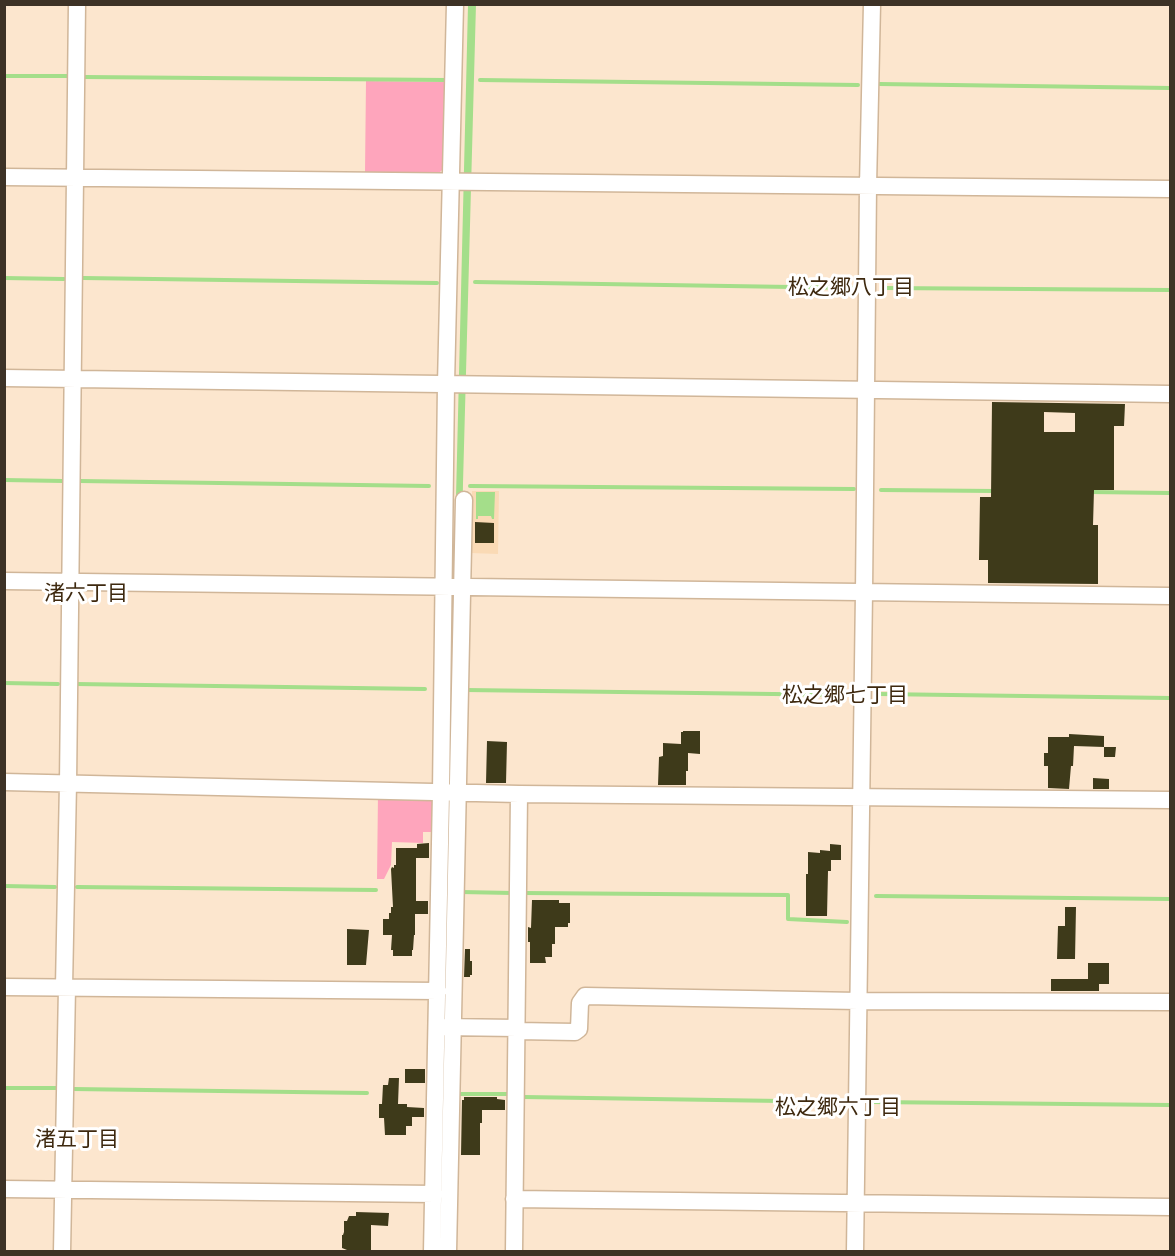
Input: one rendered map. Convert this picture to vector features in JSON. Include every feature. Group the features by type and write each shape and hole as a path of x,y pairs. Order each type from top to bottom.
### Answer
{"street":[{"path":"62,1251 77,4"},
{"path":"448,1251 445,1027 438,991 441,792 453,587 461,182 455,4"},
{"path":"855,1251 872,4"},
{"path":"4,177 1170,189"},
{"path":"4,378 1170,394"},
{"path":"432,1251 459,793 453,587 464,500"},
{"path":"4,581 1170,596"},
{"path":"4,782 519,794 1170,800"},
{"path":"514,1251 519,794"},
{"path":"4,987 438,991"},
{"path":"445,1027 575,1032 579,1029 580,1003 585,996 858,1001 1170,1002"},
{"path":"4,1189 434,1194"},
{"path":"514,1199 1170,1207"}],"shaded area":[{"path":"476,4 461,595 458,500 456,497 468,5"},
{"path":"366,81 446,82 445,167 439,173 365,172"},
{"path":"472,491 499,491 498,554 470,553"},
{"path":"476,492 495,492 494,519 491,516 478,516 476,519"},
{"path":"378,794 434,799 433,832 423,832 423,843 392,842 391,865 384,879 377,879"}],"building":[{"path":"992,402 1125,404 1124,426 1114,426 1114,490 1094,490 1093,525 1098,525 1098,584 988,583 988,560 979,560 980,497 991,497","holes":["1044,412 1075,413 1075,432 1044,432"]},
{"path":"475,522 494,523 494,543 475,543"},
{"path":"700,731 700,754 688,753 686,785 658,785 659,757 663,756 663,743 681,744 681,732"},
{"path":"1069,734 1104,736 1104,747 1074,746 1069,789 1048,788 1048,766 1044,766 1044,753 1048,753 1048,737 1069,737"},
{"path":"487,741 507,742 506,783 486,783"},
{"path":"1104,747 1116,747 1115,757 1104,757"},
{"path":"1093,778 1109,779 1109,789 1093,789"},
{"path":"429,843 429,858 416,858 416,901 428,901 428,914 415,914 412,956 393,956 392,935 383,935 383,919 389,919 391,907 393,907 391,869 396,865 396,848 417,848 417,844"},
{"path":"830,844 841,845 841,860 831,860 831,871 828,871 827,916 806,916 808,852 830,851"},
{"path":"532,900 559,900 559,903 570,903 570,923 568,927 555,927 552,957 545,957 546,963 530,963 528,927 531,928"},
{"path":"1065,907 1076,907 1075,959 1057,959 1058,926 1065,926"},
{"path":"347,929 369,930 366,965 347,965"},
{"path":"465,949 470,949 472,975 470,977 464,977"},
{"path":"1088,963 1109,963 1109,984 1099,984 1099,991 1051,991 1051,979 1088,979"},
{"path":"405,1069 425,1069 425,1083 405,1083"},
{"path":"389,1078 399,1078 398,1104 424,1108 424,1117 412,1117 412,1126 406,1126 406,1135 385,1135 384,1118 379,1118 383,1085 388,1085"},
{"path":"464,1097 497,1097 497,1099 505,1100 505,1110 482,1110 480,1155 461,1155 462,1100"},
{"path":"356,1212 389,1213 388,1226 371,1225 371,1250 369,1251 347,1251 342,1248 344,1221 347,1221 349,1216 356,1216"}],"waterway":[{"path":"4,76 67,76"},
{"path":"85,77 446,80"},
{"path":"480,80 858,85"},
{"path":"879,84 1170,88"},
{"path":"4,278 64,279"},
{"path":"83,278 437,283"},
{"path":"475,282 855,288"},
{"path":"884,288 1170,290"},
{"path":"4,480 63,481"},
{"path":"80,481 429,486"},
{"path":"470,486 854,489"},
{"path":"881,490 995,491"},
{"path":"1089,492 1170,493"},
{"path":"4,683 58,684"},
{"path":"76,684 425,689"},
{"path":"466,690 850,695"},
{"path":"879,694 1170,698"},
{"path":"4,886 55,887"},
{"path":"77,887 376,890"},
{"path":"461,892 512,893"},
{"path":"524,893 788,895 788,919 847,922"},
{"path":"876,896 1170,899"},
{"path":"4,1088 56,1088"},
{"path":"73,1089 367,1093"},
{"path":"457,1094 509,1094"},
{"path":"524,1097 845,1102"},
{"path":"872,1102 1170,1105"}],"district":[{"name":"松之郷八丁目","path":"851,288"},
{"name":"渚六丁目","path":"86,594"},
{"name":"松之郷七丁目","path":"845,696"},
{"name":"松之郷六丁目","path":"838,1108"},
{"name":"渚五丁目","path":"77,1140"}]}
